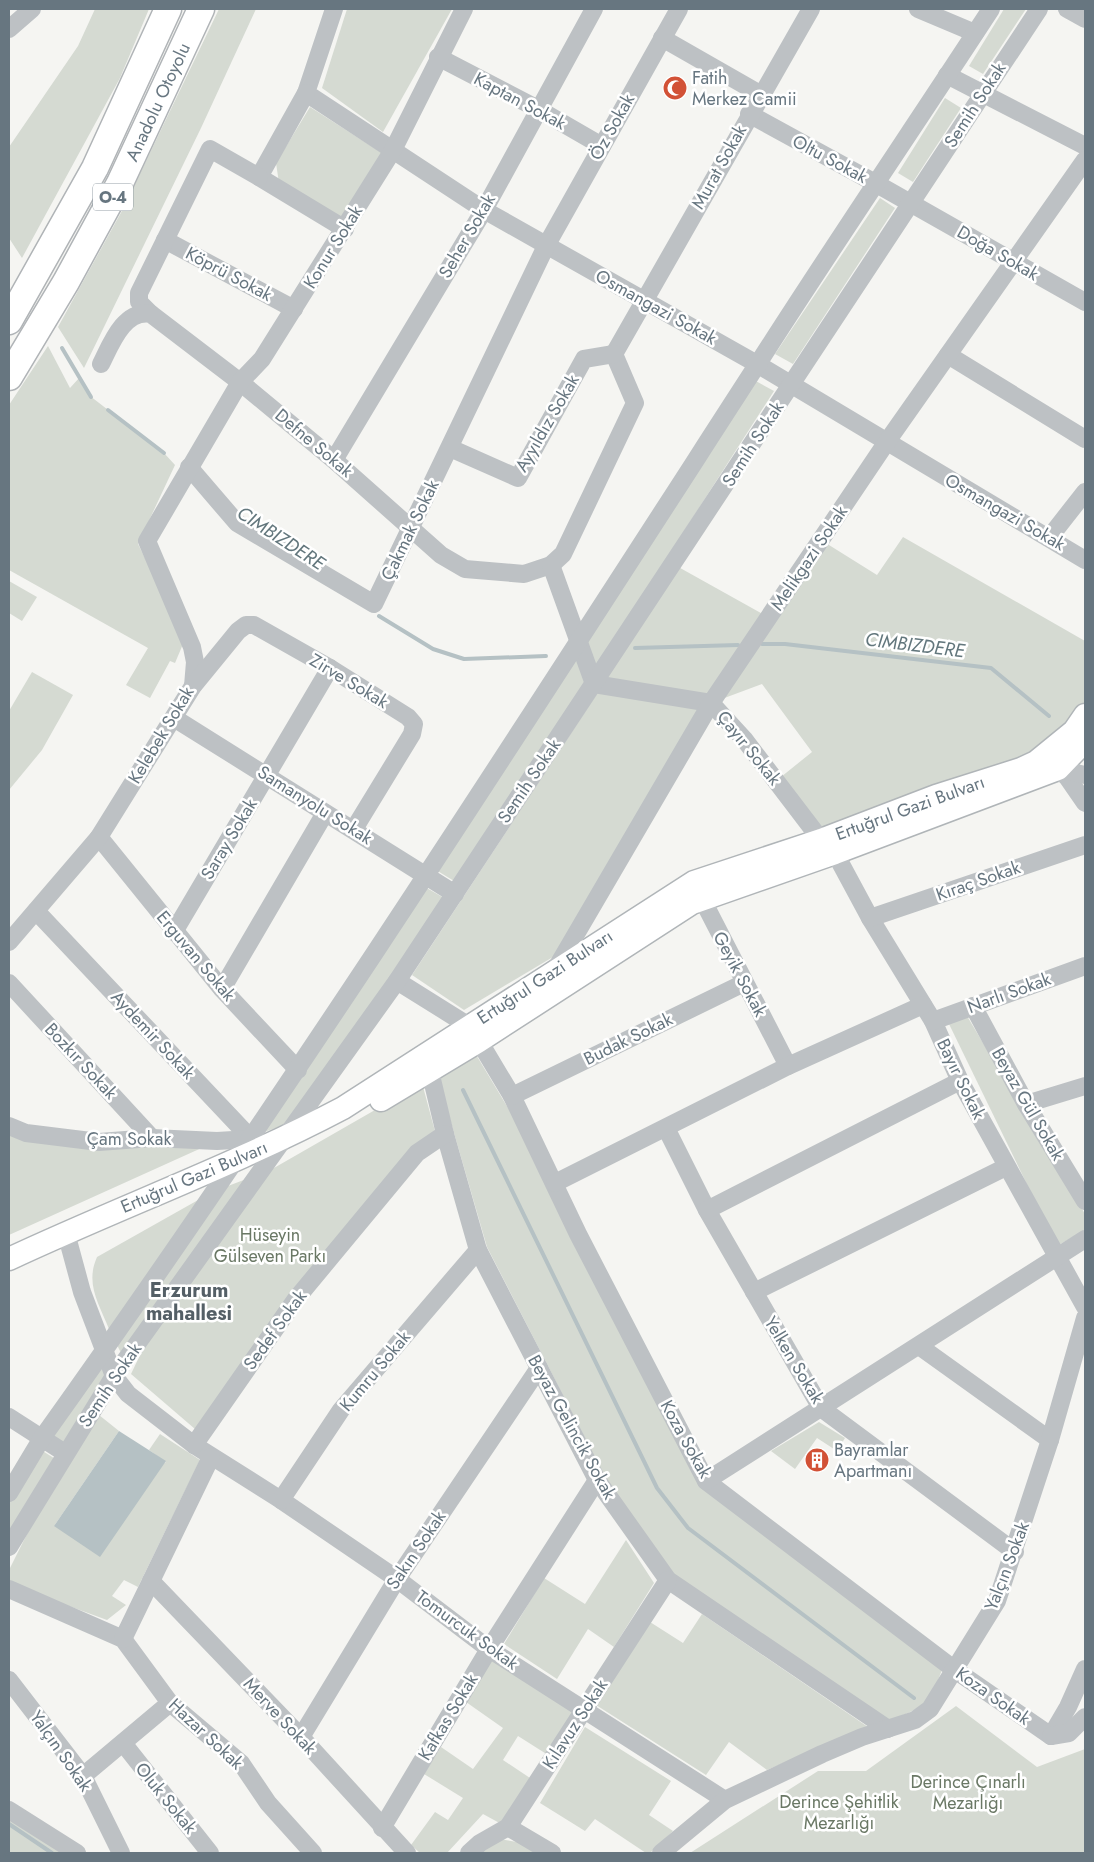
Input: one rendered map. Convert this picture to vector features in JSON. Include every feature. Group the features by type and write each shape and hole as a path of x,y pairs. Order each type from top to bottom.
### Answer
{"highway":[{"name":"Anadolu Otoyolu","path":"9,321 94,168 168,9"},
{"name":"Anadolu Otoyolu","path":"9,377 66,282 120,183 201,9"}],"main road":[{"name":"Ertuğrul Gazi Bulvarı","path":"828,846 936,796 1036,762 1074,731 1085,715"},
{"name":"Ertuğrul Gazi Bulvarı","path":"9,1274 69,1244 220,1182 261,1148 355,1116 430,1071 474,1033 555,970 698,891 1058,769 1085,741"},
{"name":"Ertuğrul Gazi Bulvarı","path":"9,1259 80,1226 284,1139 343,1108 474,1033 692,903 698,891"}],"street":[{"path":"9,29 32,9"},
{"path":"334,9 306,93 258,177 345,229"},
{"name":"Konur Sokak","path":"187,471 240,382 262,359 393,150 464,9"},
{"name":"Seher Sokak","path":"334,460 484,210 594,9"},
{"name":"Öz Sokak","path":"546,246 679,9"},
{"name":"Murat Sokak","path":"614,354 760,94 811,9"},
{"path":"918,9 975,32"},
{"name":"Semih Sokak","path":"9,1547 65,1453 261,1148 298,1070 579,643 875,183 991,9"},
{"name":"Semih Sokak","path":"284,1139 397,981 1039,9"},
{"path":"1067,9 1085,19"},
{"path":"662,38 760,94"},
{"name":"Kaptan Sokak","path":"438,58 538,109 602,146"},
{"path":"947,75 1085,146"},
{"name":"Osmangazi Sokak","path":"306,93 484,210 757,364 886,443 1085,560"},
{"name":"Oltu Sokak","path":"749,114 911,203"},
{"name":"Köprü Sokak","path":"152,314 140,302 139,293 210,149 258,177"},
{"name":"Melikgazi Sokak","path":"555,970 711,703 886,443 1085,160"},
{"name":"Doğa Sokak","path":"911,203 1085,302"},
{"name":"Köprü Sokak","path":"165,240 294,308"},
{"name":"Çakmak Sokak","path":"187,471 237,523 374,604 546,246"},
{"path":"101,364 114,338 128,320 142,312 152,314"},
{"name":"Defne Sokak","path":"152,314 240,382 334,460 411,526 441,556 465,569 524,574 551,565"},
{"path":"594,684 551,565 563,554 635,403 614,354"},
{"name":"Ayyıldız Sokak","path":"450,448 518,478 584,359 614,354"},
{"path":"948,355 1085,439"},
{"name":"Kelebek Sokak","path":"9,942 99,837 194,686 195,662 192,647 147,541 187,471"},
{"path":"1049,538 1085,492"},
{"name":"Zirve Sokak","path":"194,686 238,630 246,625 254,625 330,668 408,717 414,724 412,734 354,829"},
{"name":"Saray Sokak","path":"174,932 330,668"},
{"name":"Çayır Sokak","path":"594,684 711,703 744,739 828,846"},
{"name":"Samanyolu Sokak","path":"174,718 455,894"},
{"path":"1058,769 1085,775"},
{"path":"1058,769 1067,777 1085,804"},
{"path":"222,989 325,813"},
{"name":"Erguvan Sokak","path":"99,837 222,989 298,1070"},
{"name":"Kıraç Sokak","path":"870,918 1085,845"},
{"name":"Bayır Sokak","path":"828,846 933,1021 960,1080 1006,1167 1055,1257 1085,1307"},
{"name":"Geyik Sokak","path":"698,891 788,1066"},
{"name":"Aydemir Sokak","path":"36,911 261,1148"},
{"name":"Narlı Sokak","path":"933,1021 1085,966"},
{"path":"397,981 474,1033"},
{"name":"Bozkır Sokak","path":"9,983 152,1138"},
{"name":"Budak Sokak","path":"512,1096 744,983"},
{"path":"555,1183 788,1066 922,1005"},
{"name":"Beyaz Gül Sokak","path":"973,1006 1026,1104 1085,1201"},
{"name":"Koza Sokak","path":"474,1033 512,1096 578,1234 706,1482 955,1670 1050,1736"},
{"name":"Beyaz Gelincik Sokak","path":"430,1071 445,1134 478,1250 597,1480 668,1580 888,1729"},
{"path":"707,1210 960,1080"},
{"path":"1026,1104 1085,1086"},
{"name":"Çam Sokak","path":"9,1126 26,1133 99,1142 152,1138 217,1141 261,1148"},
{"name":"Yelken Sokak","path":"666,1128 707,1210 821,1408 1015,1552"},
{"name":"Sedef Sokak","path":"194,1445 296,1299 416,1153 445,1134"},
{"name":"Semih Sokak","path":"9,1492 42,1438 236,1160"},
{"path":"754,1292 1006,1167"},
{"path":"706,1482 1085,1239"},
{"name":"Tomurcuk Sokak","path":"69,1244 82,1292 104,1351 114,1376 128,1394 211,1457 281,1500 397,1579 489,1649 725,1800"},
{"name":"Kumru Sokak","path":"281,1500 341,1410 478,1250"},
{"name":"Yalçın Sokak","path":"661,1853 725,1800 822,1754 915,1720 930,1710 997,1600 1015,1552 1050,1440 1085,1318"},
{"path":"919,1346 1050,1440"},
{"name":"Sakın Sokak","path":"301,1737 397,1579 539,1368"},
{"path":"9,1417 65,1453"},
{"path":"9,1589 123,1638 211,1457"},
{"name":"Kafkas Sokak","path":"382,1828 489,1649 597,1480"},
{"name":"Kılavuz Sokak","path":"469,1853 480,1843 508,1827 668,1580"},
{"name":"Merve Sokak","path":"151,1581 301,1737 406,1853"},
{"name":"Hazar Sokak","path":"123,1638 170,1703 241,1763 268,1803 314,1853"},
{"path":"1050,1736 1068,1707 1085,1669"},
{"name":"Yalçın Sokak","path":"9,1680 83,1776 121,1853"},
{"path":"83,1776 170,1703"},
{"path":"1050,1736 1069,1733 1085,1717"},
{"name":"Oluk Sokak","path":"122,1743 210,1853"},
{"path":"9,1810 77,1853"},
{"path":"508,1827 552,1853"}],"green space":[{"path":"95,9 149,9 120,78 22,258 9,238 9,147 78,46"},
{"path":"219,9 256,9 201,128 84,368 58,327 123,209"},
{"path":"347,9 452,9 383,132 322,88"},
{"path":"1004,9 1026,9 983,74 969,66"},
{"path":"945,98 961,108 913,182 898,173"},
{"path":"310,107 382,153 344,222 279,183 276,163"},
{"path":"880,198 895,208 793,364 775,354"},
{"path":"48,346 70,388 80,377 90,396 164,453 175,465 138,544 160,588 183,644 175,663 170,661 150,698 126,685 148,648 9,570 9,405"},
{"path":"754,380 774,391 595,670 584,644"},
{"path":"903,537 1085,641 1085,715 1036,762 821,840 776,781 812,752 762,684 711,703 594,684 673,564 768,617 821,540 877,575"},
{"path":"9,581 37,597 22,621 9,613"},
{"path":"576,656 586,683 454,881 436,870"},
{"path":"32,672 73,695 42,750 9,790 9,711"},
{"path":"598,692 701,709 558,954 464,1010 412,975"},
{"path":"425,887 444,898 289,1123 259,1134"},
{"path":"967,1016 1085,1214 1085,1230 1057,1246 949,1024"},
{"path":"475,1053 523,1133 691,1470 944,1665 934,1690 924,1704 885,1722 672,1574 604,1475 487,1247 437,1074"},
{"name":"Hüseyin Gülseven Parkı","path":"422,1083 436,1135 340,1233 195,1429 131,1374 153,1328 260,1176"},
{"path":"9,1126 26,1133 217,1141 9,1235"},
{"path":"249,1178 124,1359 115,1341 220,1189"},
{"path":"207,1195 109,1329 93,1285 92,1276 97,1257"},
{"path":"103,1360 110,1377 65,1447 51,1436"},
{"path":"99,1415 119,1431 54,1526 166,1462 149,1450 160,1434 200,1460 138,1587 124,1580 112,1596 126,1605 107,1620 9,1584 9,1570 35,1518"},
{"path":"819,1422 845,1438 837,1451 817,1438 795,1469 771,1451"},
{"path":"41,1450 57,1460 9,1538 9,1501"},
{"path":"626,1540 654,1583 614,1647 588,1629 557,1679 504,1644 544,1578 585,1604"},
{"path":"702,1614 868,1727 767,1770 729,1742 706,1775 596,1705 650,1622 683,1643"},
{"path":"492,1659 574,1713 548,1755 518,1736 503,1760 533,1780 505,1826 483,1814 447,1853 420,1853 411,1845 435,1812 448,1820 463,1798 424,1774 441,1747 473,1769 503,1728 466,1702"},
{"name":"Derince Çınarlı Mezarlığı","path":"956,1706 1037,1767 1085,1749 1085,1853 690,1853 818,1771 866,1771"},
{"path":"585,1727 671,1781 649,1815 673,1831 650,1853 646,1853 595,1819 585,1831 540,1803"},
{"path":"9,1810 77,1853 9,1853"},
{"path":"499,1839 523,1843 539,1853 474,1853"}],"shaded area":[{"path":"119,1431 166,1461 100,1557 54,1526"}],"waterway":[{"name":"CIMBIZDERE","path":"62,348 91,397"},
{"name":"CIMBIZDERE","path":"108,410 164,453"},
{"name":"CIMBIZDERE","path":"379,616 433,649 464,659 546,656"},
{"name":"CIMBIZDERE","path":"762,644 785,644 991,668 1049,716"},
{"name":"CIMBIZDERE","path":"635,648 738,645"},
{"path":"463,1090 657,1488 688,1528 914,1698"},
{"path":"9,1824 52,1853"}],"place":[{"name":"Fatih Merkez Camii","path":"675,88"},
{"name":"Bayramlar Apartmanı","path":"817,1460"}],"district":[{"name":"Erzurum mahallesi","path":"189,1302"}],"park label":[{"name":"Derince Şehitlik Mezarlığı","path":"839,1812"}]}
